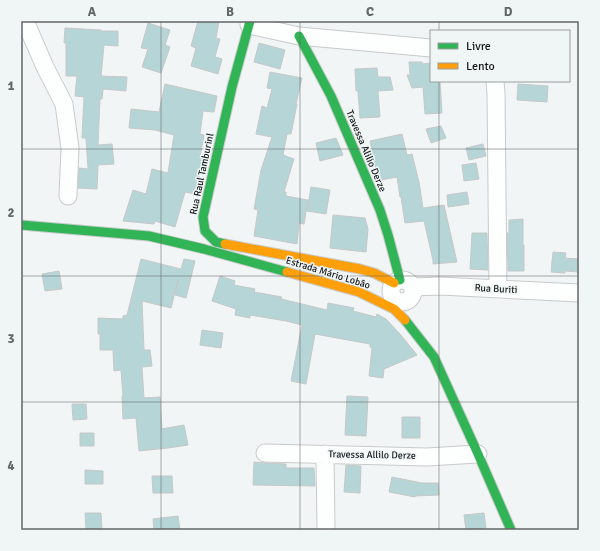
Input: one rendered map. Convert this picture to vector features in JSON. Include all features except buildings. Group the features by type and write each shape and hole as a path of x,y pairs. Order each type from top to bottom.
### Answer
{"street":[{"path":"25,21 45,68 64,104 70,148 68,196"},
{"path":"250,23 299,36 430,48"},
{"name":"Rua Raul Tamburinl","path":"250,23 232,87 203,217 205,231 216,242 360,269 402,283"},
{"name":"Travessa Alilio Derze","path":"299,36 331,96 380,210 402,283"},
{"path":"495,82 498,289"},
{"name":"Estrada Mário Lobão","path":"21,225 149,236 204,249 360,292 397,305 410,326 434,358 511,530"},
{"path":"397,305 392,293 392,288 402,283"},
{"name":"Rua Buriti","path":"402,283 579,293"},
{"name":"Travessa Allilo Derze","path":"265,453 427,457 478,454"},
{"path":"325,454 326,530"}],"traffic: fast":[{"path":"225,244 216,242 205,231 203,217 232,87 250,21"},
{"path":"299,36 331,96 380,210 400,280"},
{"path":"21,225 149,236 204,249 287,272"},
{"path":"405,320 434,357 511,530"}],"traffic: slow":[{"path":"225,244 360,269 374,273 394,283"},
{"path":"287,272 359,292 394,309 405,320"}]}
